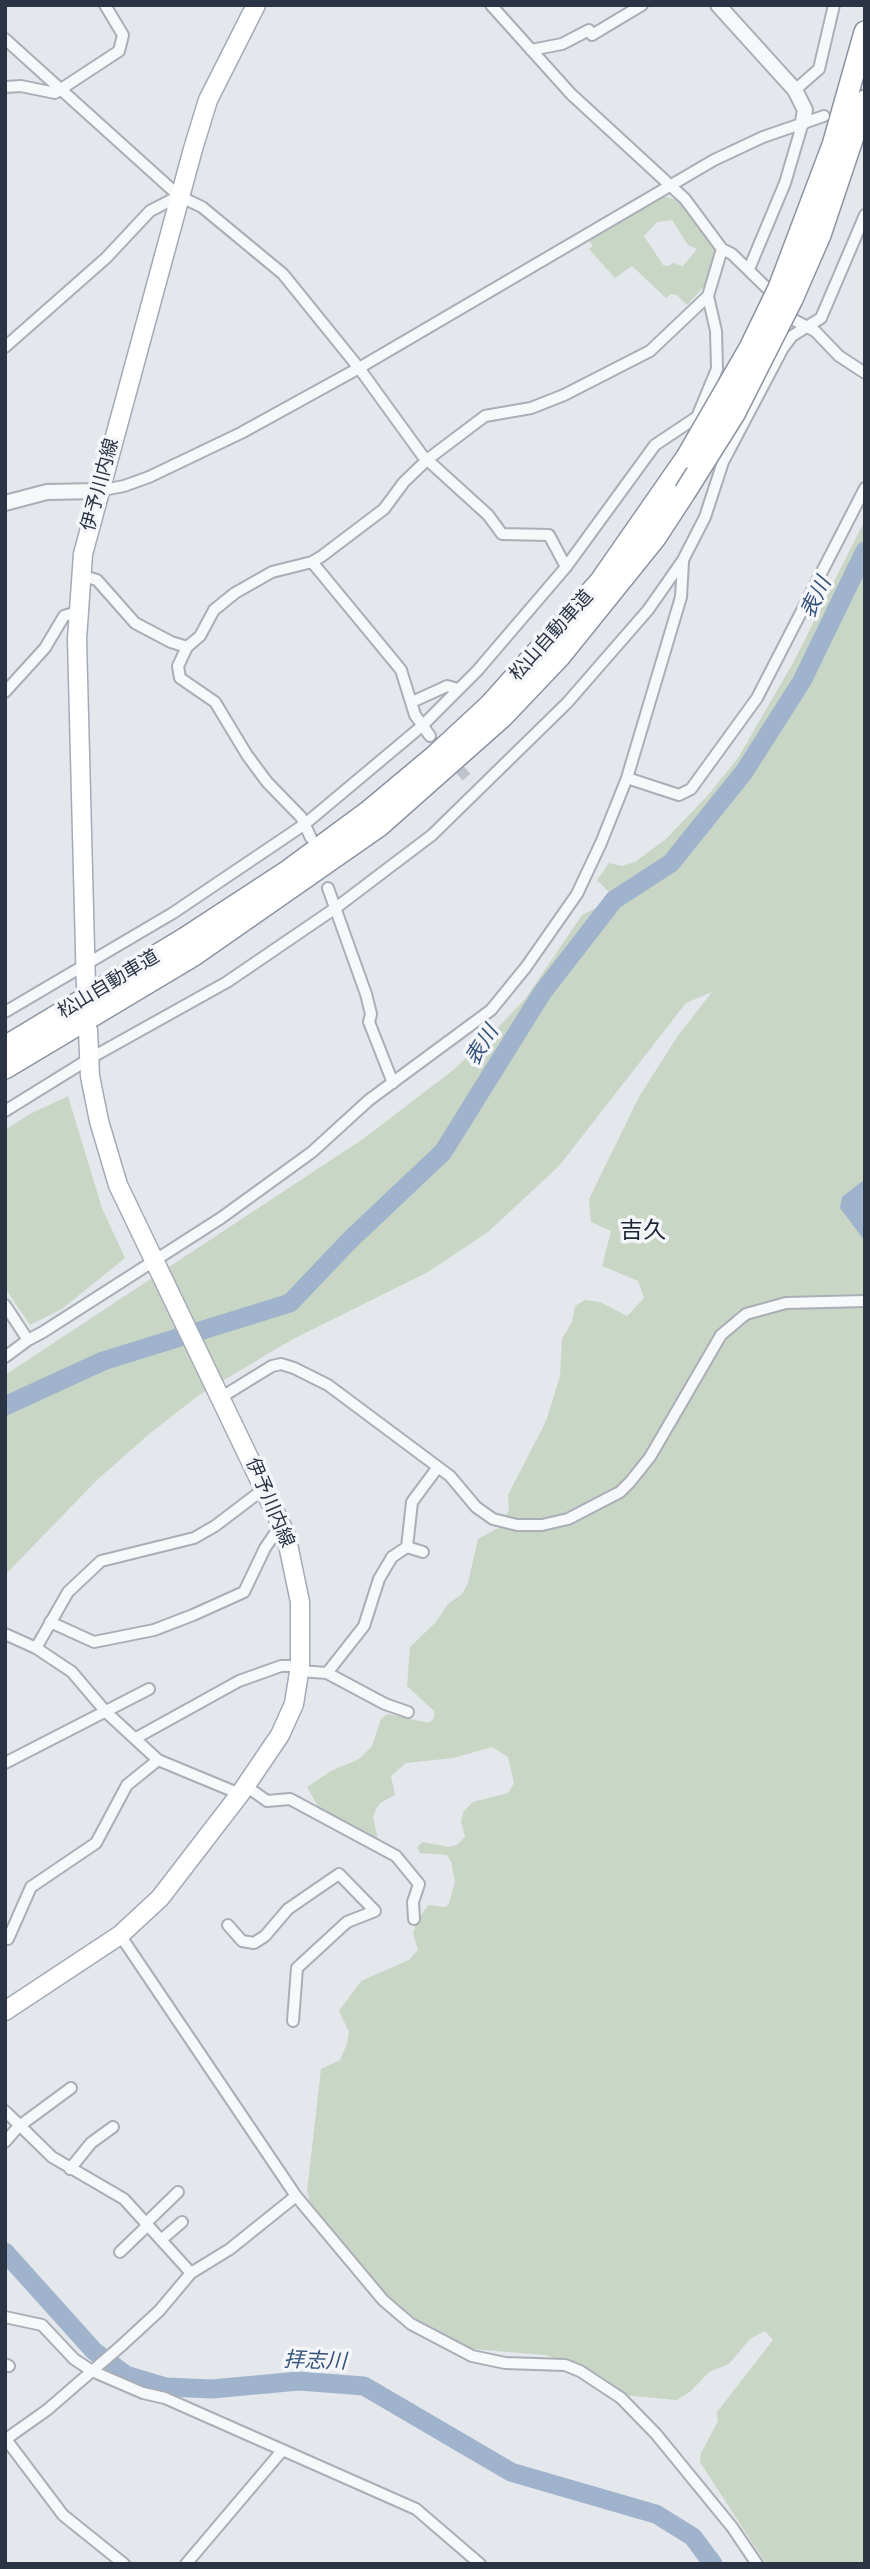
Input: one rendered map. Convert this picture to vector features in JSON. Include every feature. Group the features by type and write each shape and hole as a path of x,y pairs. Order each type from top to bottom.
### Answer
{"highway":[{"name":"松山自動車道","path":"5,1068 194,954 298,885 389,818 502,717 560,656 648,547 734,414 785,293 834,145 865,32"},
{"name":"松山自動車道","path":"5,1047 184,939 288,871 368,812 490,705 582,603 640,527 687,457 820,235 865,101"}],"main road":[{"name":"伊予川内線","path":"86,988 77,612 80,575 98,491 208,100 256,5"},
{"name":"伊予川内線","path":"5,2011 120,1936 160,1898 243,1790 285,1726 293,1704 300,1669 300,1602 283,1528 155,1264 111,1164 99,1121 89,1059 88,1030"}],"street":[{"path":"5,87 21,86 55,93 120,51 123,35 105,5"},
{"path":"491,5 571,94 685,199 723,248 749,269 794,320 815,331 837,353 865,373"},
{"path":"531,50 562,44 589,30 592,35 642,5"},
{"path":"718,5 795,90 805,110 785,183 749,269"},
{"path":"795,90 819,69 834,5"},
{"path":"5,39 179,196 202,207 266,258 293,285 428,460 488,515 502,534 549,536 566,567"},
{"path":"5,503 47,492 98,491 149,477 241,433 359,368 670,184 740,147 824,116"},
{"path":"5,347 106,258 150,211 179,196"},
{"path":"5,1111 89,1059 227,982 337,906 432,835 474,786 567,703 648,610 683,561 705,517 723,462 783,348 805,327 816,323 825,310 865,215"},
{"path":"311,838 305,824 267,782 226,725 215,702 180,678 178,666 187,647 200,636 214,610 243,587 284,566 312,562 384,509 404,482 485,416 531,408 638,359 665,338 708,296 723,248"},
{"path":"5,1012 86,967 305,824 422,726 566,567 655,445 697,417 708,398 717,369 716,331 708,296"},
{"path":"697,417 723,462"},
{"path":"628,778 679,795 691,789 757,698 865,488"},
{"path":"5,1357 28,1340 155,1264 312,1152 393,1083 473,1024 511,988 576,894 628,778 681,597 683,561"},
{"path":"312,562 393,659 407,682 422,726 430,736"},
{"path":"80,575 97,580 135,623 171,642 187,647"},
{"path":"5,692 45,648 64,616 77,612"},
{"path":"412,702 447,686 458,689"},
{"path":"328,888 337,906 366,994 371,1014 369,1022 393,1083"},
{"path":"218,1396 265,1369 281,1364 289,1366 328,1385 438,1467 450,1476 476,1507 493,1519 517,1525 541,1525 568,1519 620,1492 630,1482 650,1457 703,1362 731,1324 746,1314 786,1303 865,1301"},
{"path":"5,1305 28,1340"},
{"path":"327,1673 364,1626 379,1578 392,1557 407,1547 412,1502 438,1467"},
{"path":"36,1647 76,1583 101,1560 194,1538 215,1527 265,1488"},
{"path":"50,1622 94,1642 154,1630 193,1615 244,1592 265,1548 276,1532 283,1528"},
{"path":"407,1547 424,1552"},
{"path":"5,1634 36,1647 72,1672 106,1712 158,1760 267,1801 290,1799 396,1856 419,1884 414,1902 414,1919"},
{"path":"136,1738 239,1681 281,1666 327,1673 384,1704 408,1712"},
{"path":"5,1763 149,1689"},
{"path":"8,1939 31,1887 96,1843 127,1786 158,1760"},
{"path":"228,1925 242,1941 254,1943 265,1936 288,1909 339,1874 375,1911 347,1922 297,1968 293,2021"},
{"path":"120,1936 296,2196 363,2279 411,2324 472,2356 505,2363 550,2362 565,2365 580,2371 621,2399 656,2434 732,2527 757,2564"},
{"path":"5,2142 18,2127 71,2088"},
{"path":"5,2111 18,2127 71,2169 115,2193 191,2273"},
{"path":"71,2169 92,2143 113,2127"},
{"path":"120,2252 178,2192"},
{"path":"124,2564 63,2515 6,2438 121,2346 159,2311 191,2273 230,2249 296,2196"},
{"path":"161,2240 182,2222"},
{"path":"5,2317 42,2325 74,2359 143,2393 165,2398 281,2452 416,2509 480,2564"},
{"path":"186,2564 281,2452"}],"green space":[{"path":"663,196 680,201 718,250 707,283 687,305 677,295 671,294 666,298 632,266 615,278 589,249 593,246 589,240","holes":["672,220 688,245 697,249 683,266 673,263 669,266 663,265 644,236 657,222"]},
{"path":"865,520 865,2564 766,2564 700,2462 701,2453 718,2421 717,2412 773,2340 765,2331 750,2339 729,2364 709,2372 691,2391 677,2400 622,2395 573,2364 545,2355 471,2349 415,2318 386,2294 310,2202 307,2191 321,2069 340,2060 347,2044 349,2032 339,2011 361,1981 409,1960 418,1950 413,1933 417,1921 428,1905 446,1907 449,1903 455,1882 447,1855 420,1853 417,1847 423,1842 449,1847 457,1845 465,1837 461,1821 464,1811 473,1802 508,1793 514,1783 508,1757 492,1747 453,1758 406,1763 391,1776 395,1795 380,1803 376,1809 373,1818 378,1839 375,1841 320,1810 307,1787 331,1771 359,1759 372,1746 381,1719 388,1714 429,1723 434,1718 434,1711 407,1686 410,1647 436,1622 448,1604 462,1594 468,1583 478,1539 502,1526 509,1509 508,1495 546,1421 560,1376 562,1339 572,1322 575,1306 585,1300 600,1302 627,1316 644,1298 638,1281 602,1266 611,1231 591,1222 589,1199 639,1097 677,1037 712,992 686,1003 559,1166 488,1232 428,1272 293,1339 199,1395 97,1480 5,1575 5,1375 363,1139 452,1071 490,1036 525,999 582,915 602,905 611,894 597,880 609,863 622,866 635,862 666,839 709,794 738,758 793,663"},
{"path":"68,1096 102,1208 125,1258 62,1309 30,1325 5,1288 5,1130 30,1114"}],"water":[{"path":"865,1179 865,1241 840,1208 842,1197"}],"waterway":[{"name":"表川","path":"5,1406 103,1361 290,1303 350,1240 443,1152 542,993 614,900 671,863 744,772 802,681 865,551"},
{"name":"拝志川","path":"5,2252 94,2351 126,2375 166,2387 212,2389 299,2381 364,2386 511,2472 656,2514 693,2537 713,2564"}],"tunnel":[{"path":"430,736 470,781"}],"district":[{"name":"吉久","path":"643,1232"}]}
